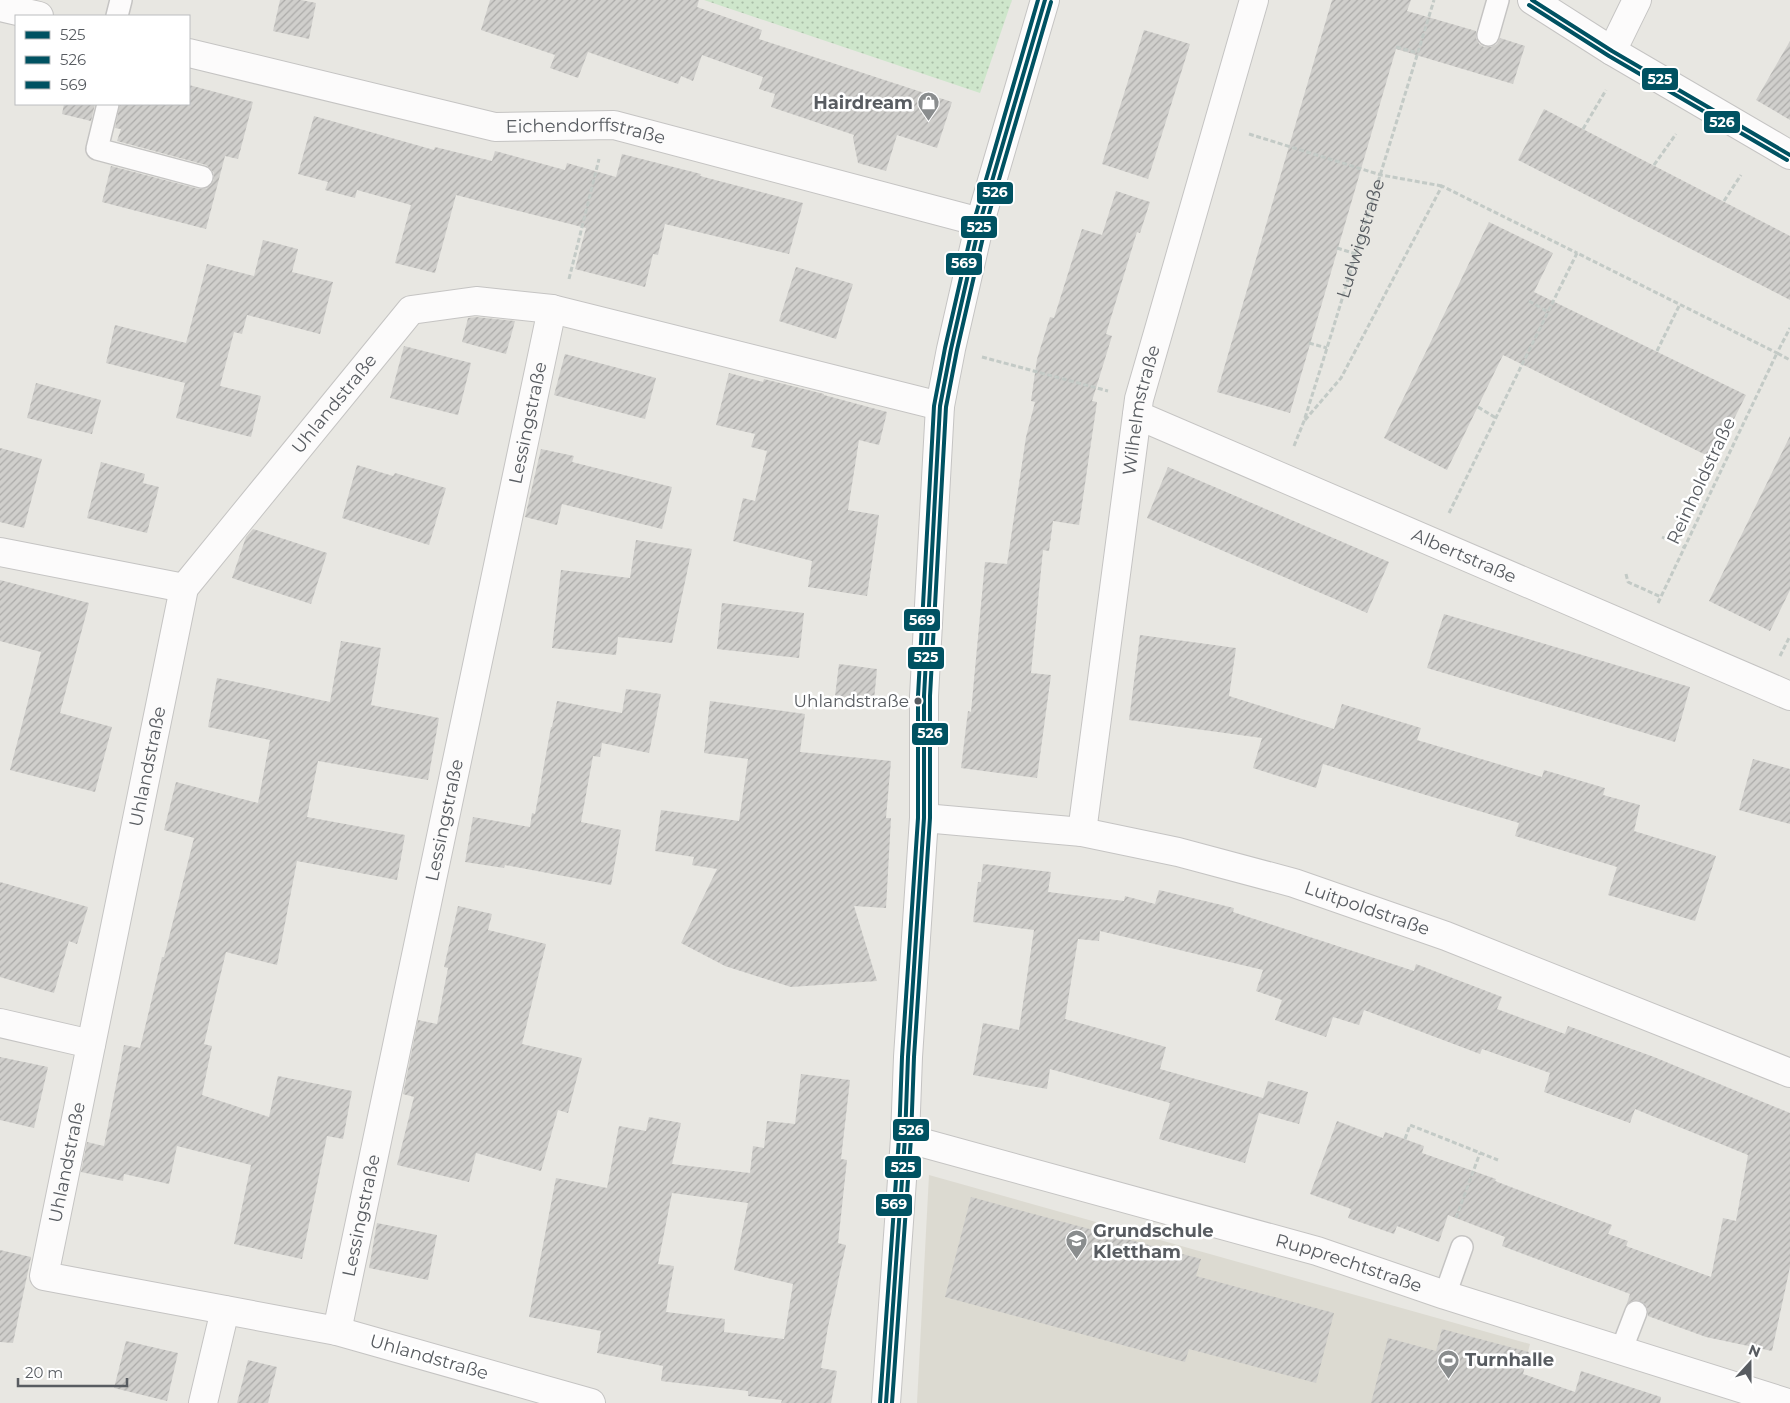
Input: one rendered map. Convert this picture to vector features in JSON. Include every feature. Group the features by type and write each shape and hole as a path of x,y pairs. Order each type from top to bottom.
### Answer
{"street":[{"path":"886,1403 905,1138 908,1057 924,818 924,696 940,406 980,222 1045,0"},
{"name":"Wilhelmstraße","path":"1082,832 1138,407 1254,0"},
{"path":"1532,0 1612,51 1790,155"},
{"path":"1612,51 1636,0"},
{"path":"0,7 35,15"},
{"name":"Eichendorffstraße","path":"190,53 495,127 614,125 980,222"},
{"name":"Uhlandstraße","path":"591,1403 337,1331 44,1276 184,588 410,310 476,301 557,310 940,406"},
{"name":"Lessingstraße","path":"337,1331 557,310"},
{"name":"Albertstraße","path":"1138,407 1283,478 1790,696"},
{"path":"0,552 184,588"},
{"name":"Luitpoldstraße","path":"924,818 1082,832 1178,852 1294,883 1446,936 1790,1073"},
{"path":"0,1023 91,1044"},
{"name":"Rupprechtstraße","path":"905,1138 1317,1251 1445,1295 1788,1403"},
{"path":"203,1403 225,1310"}],"lane":[{"path":"117,15 121,0"},
{"path":"1488,35 1497,2"},
{"path":"108,105 97,148 202,177"},
{"path":"1445,1295 1462,1247"},
{"path":"1621,1351 1636,1312"}],"path":[{"name":"Ludwigstraße","path":"1283,478 1304,421 1434,0"},
{"path":"1396,47 1418,53"},
{"path":"1583,129 1606,90"},
{"path":"1217,125 1381,175 1442,186 1790,360"},
{"path":"557,310 602,143 604,126"},
{"path":"1654,166 1676,134"},
{"path":"1724,201 1741,175"},
{"path":"1304,421 1341,378 1442,186"},
{"path":"1337,248 1356,254"},
{"path":"1435,543 1577,252"},
{"path":"1529,302 1548,312"},
{"path":"1657,351 1680,304"},
{"name":"Reinholdstraße","path":"1644,634 1790,328"},
{"path":"1309,343 1327,348"},
{"path":"978,356 1138,407"},
{"path":"1478,407 1496,418"},
{"path":"1662,537 1684,547"},
{"path":"1626,574 1628,582 1660,597"},
{"path":"1405,1139 1410,1125 1498,1160"}],"shaded area":[{"name":"Grundschule Klettham","path":"929,1175 1530,1344 1515,1403 917,1403"}],"green space":[{"path":"704,0 1012,0 980,93"}],"building":[{"path":"280,0 301,0 316,3 309,39 273,31"},
{"path":"490,0 699,0 697,7 762,30 759,39 952,102 937,148 897,135 886,171 858,163 854,135 771,107 775,94 759,89 763,77 702,55 693,81 681,76 678,84 588,52 578,78 550,68 555,55 481,30"},
{"path":"1332,0 1411,0 1407,11 1476,31 1476,38 1479,44 1484,47 1491,47 1497,44 1500,38 1525,46 1513,84 1396,49 1290,413 1217,392"},
{"path":"1144,30 1190,44 1148,179 1102,164"},
{"path":"1790,41 1790,120 1756,100"},
{"path":"190,85 253,102 238,159 225,156 206,229 102,202 111,166 199,189 206,189 214,180 214,173 206,165 117,141 121,129 115,128 120,105 190,105"},
{"path":"64,105 95,105 91,121 62,114"},
{"path":"1544,109 1790,236 1790,300 1518,160"},
{"path":"314,116 434,150 435,147 492,161 495,151 565,170 567,163 616,177 622,154 803,203 789,254 665,224 658,255 653,254 645,287 575,269 586,228 456,195 435,273 395,263 411,205 357,190 355,198 325,190 328,182 298,174"},
{"path":"1116,191 1150,202 1140,233 1137,232 1106,334 1112,336 1092,401 1097,402 1079,525 1053,521 1049,551 1043,550 1031,673 1051,675 1037,778 961,768 968,711 971,712 985,562 1007,564 1026,437 1035,402 1031,401 1037,359 1050,317 1054,318 1082,229 1102,235"},
{"path":"1489,222 1553,253 1534,292 1746,395 1714,459 1503,355 1447,470 1384,438"},
{"path":"263,240 298,249 292,272 333,282 320,334 247,315 242,334 234,332 220,386 261,396 251,437 176,418 185,383 106,363 115,325 186,343 207,264 254,276"},
{"path":"796,267 853,284 836,339 779,321"},
{"path":"476,317 515,321 506,354 462,342 468,318"},
{"path":"404,346 471,363 458,415 390,398"},
{"path":"565,354 656,378 645,419 554,395"},
{"path":"729,373 763,382 764,379 887,412 879,445 859,440 848,510 879,515 867,596 808,587 812,561 733,541 743,498 755,501 767,451 751,447 755,434 716,425"},
{"path":"36,383 101,400 92,434 27,418"},
{"path":"1790,436 1790,590 1770,631 1709,601"},
{"path":"0,448 42,459 24,528 0,522"},
{"path":"541,449 574,456 572,462 672,487 662,529 562,504 557,525 525,517"},
{"path":"101,462 145,474 143,483 159,487 147,533 87,518"},
{"path":"357,465 393,476 395,473 446,488 429,545 342,518"},
{"path":"1168,467 1389,562 1367,613 1147,518"},
{"path":"253,529 327,553 311,604 232,578 246,537"},
{"path":"636,540 692,549 672,643 618,637 616,655 552,648 561,570 630,578"},
{"path":"0,580 89,603 60,713 112,727 95,792 10,770 41,652 0,641"},
{"path":"722,603 804,613 799,658 717,649"},
{"path":"1444,614 1690,687 1675,742 1427,668"},
{"path":"1140,635 1236,648 1229,696 1334,729 1342,704 1421,728 1417,740 1542,777 1544,770 1605,788 1603,795 1640,805 1634,831 1716,856 1695,921 1608,895 1617,867 1515,836 1519,823 1323,764 1316,788 1253,768 1262,738 1129,720"},
{"path":"341,641 381,648 371,705 439,718 428,780 318,761 307,817 405,835 397,880 297,861 277,965 226,952 204,1044 212,1046 202,1095 269,1117 278,1076 352,1091 343,1139 327,1136 302,1259 234,1244 251,1165 177,1146 169,1184 124,1174 123,1181 81,1172 87,1142 104,1146 124,1045 140,1048 194,838 164,830 176,782 258,803 270,740 208,727 217,678 330,702"},
{"path":"839,664 877,669 874,700 835,696"},
{"path":"626,689 661,694 649,753 602,743 600,757 593,756 581,822 621,830 611,885 505,865 504,868 465,862 473,817 530,827 532,813 535,814 557,701 622,713"},
{"path":"710,701 805,714 800,752 891,761 886,818 891,818 886,908 854,906 877,981 791,987 725,966 681,943 717,869 692,865 694,857 655,851 661,810 739,821 748,759 704,753"},
{"path":"1753,759 1790,769 1790,824 1739,810"},
{"path":"983,864 1051,872 1048,892 1124,901 1125,896 1155,904 1159,890 1234,908 1233,912 1414,971 1416,964 1502,997 1497,1009 1565,1034 1568,1026 1654,1057 1790,1113 1790,1267 1772,1351 1706,1337 1648,1316 1646,1305 1641,1301 1634,1300 1626,1306 1630,1294 1502,1246 1505,1237 1448,1215 1439,1242 1397,1226 1394,1234 1348,1218 1351,1209 1310,1194 1337,1121 1383,1138 1385,1132 1424,1146 1422,1153 1496,1179 1495,1181 1612,1225 1608,1234 1628,1241 1626,1246 1711,1277 1723,1218 1736,1221 1748,1155 1635,1109 1630,1123 1544,1092 1550,1073 1482,1049 1480,1054 1364,1010 1359,1025 1333,1017 1326,1037 1275,1020 1282,1000 1256,991 1263,970 1100,931 1099,941 1078,939 1065,1019 1166,1047 1160,1069 1263,1098 1268,1081 1308,1092 1299,1124 1259,1113 1245,1163 1159,1139 1170,1103 1050,1069 1047,1089 973,1075 983,1023 1019,1030 1034,930 973,922 978,882 981,882"},
{"path":"0,882 88,907 77,944 69,941 54,993 0,977"},
{"path":"458,906 492,914 488,930 546,944 522,1044 582,1058 568,1113 558,1110 541,1171 476,1153 469,1182 397,1165 414,1097 403,1094 418,1020 437,1024 448,968 444,967"},
{"path":"0,1057 48,1067 34,1128 0,1120"},
{"path":"801,1074 850,1080 841,1159 847,1160 838,1243 846,1245 821,1368 837,1371 831,1403 781,1403 782,1400 748,1396 748,1391 661,1381 663,1366 597,1353 601,1331 529,1317 556,1178 607,1188 619,1126 646,1131 649,1117 681,1123 672,1164 750,1173 753,1146 764,1148 767,1121 795,1124","holes":["672,1193 748,1203 734,1270 793,1284 784,1339 724,1332 725,1319 666,1312 674,1266 658,1264"]},
{"path":"971,1197 1201,1259 1196,1276 1334,1313 1316,1383 1189,1349 1185,1362 945,1297"},
{"path":"377,1223 437,1235 428,1280 369,1268"},
{"path":"0,1250 31,1257 13,1343 0,1342"},
{"name":"Turnhalle","path":"1442,1329 1529,1352 1523,1374 1575,1392 1581,1371 1661,1397 1660,1403 1371,1403 1388,1338 1436,1351"},
{"path":"126,1341 178,1353 167,1401 114,1388"},
{"path":"248,1360 277,1367 268,1403 237,1403"}],"transit line":[{"name":"569","path":"880,1403 899,1138 902,1057 918,818 918,696 934,406 945,348 974,221 1038,0"},
{"name":"525","path":"886,1403 905,1138 908,1057 924,818 924,696 940,406 980,222 1045,0"},
{"name":"525","path":"1532,0 1612,51 1790,155"},
{"name":"526","path":"892,1403 911,1138 914,1057 930,818 930,696 946,407 986,224 1051,2"},
{"name":"526","path":"1529,5 1609,56 1787,160"}],"place":[{"name":"Hairdream","path":"929,122"},
{"name":"Uhlandstraße","path":"918,701"},
{"name":"Grundschule Klettham","path":"1077,1260"},
{"name":"Turnhalle","path":"1449,1379"}]}
